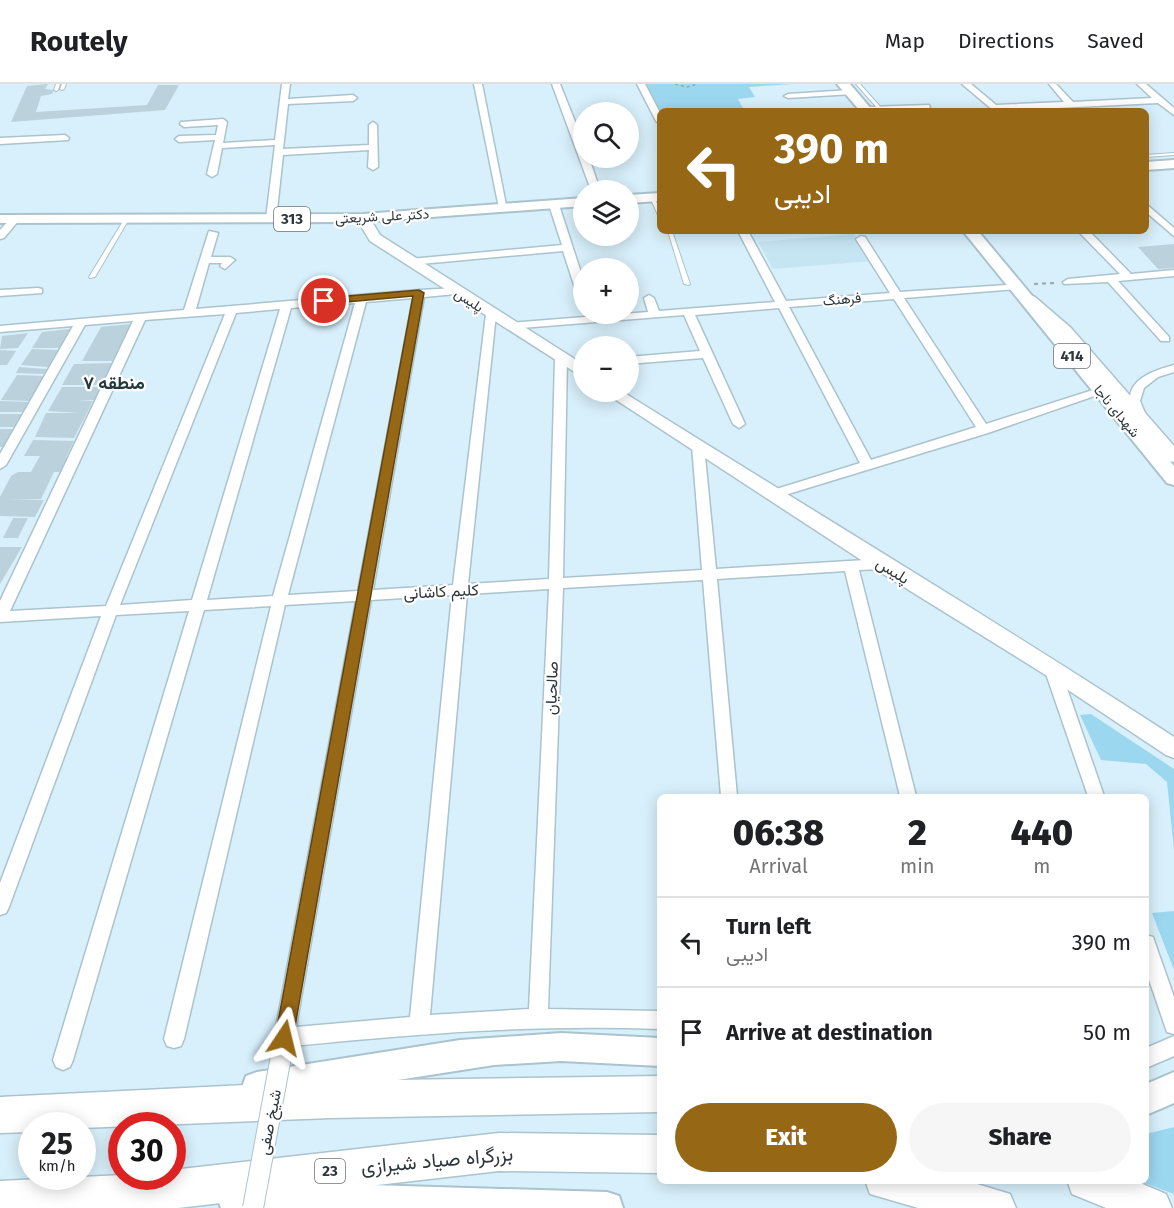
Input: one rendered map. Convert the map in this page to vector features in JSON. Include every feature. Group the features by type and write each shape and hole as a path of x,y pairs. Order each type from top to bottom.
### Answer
{"highway":[{"path":"0,1115 143,1106 492,1095 657,1094"},
{"name":"بزرگراه صیاد شیرازی","path":"0,1201 139,1192 499,1152 657,1154"},
{"path":"900,1184 996,1208"},
{"path":"1095,1184 1152,1208"}],"main road":[{"path":"850,87 864,108"},
{"path":"1149,166 1174,164"},
{"path":"639,198 656,197"},
{"name":"دکتر علی شریعتی","path":"5,218 363,218 573,203"},
{"name":"پلیس","path":"363,218 375,238 573,365"},
{"name":"شهدای ناجا","path":"973,234 1021,291 1100,392 1174,479"},
{"path":"1021,291 1065,331 1174,457"},
{"name":"پلیس","path":"628,402 882,564 1052,668 1174,749"},
{"path":"1120,712 1157,726 1174,728"},
{"path":"143,1106 443,1057 529,1048 657,1052"},
{"path":"1149,1099 1174,1087"},
{"path":"139,1192 359,1202 607,1208"}],"street":[{"path":"271,217 286,84"},
{"path":"478,84 504,208"},
{"path":"556,84 573,128"},
{"path":"641,84 657,115"},
{"path":"966,84 994,108 1159,100"},
{"path":"1141,84 1174,112"},
{"path":"1052,85 1072,105"},
{"path":"788,96 850,87"},
{"path":"917,96 927,108"},
{"path":"284,102 353,98"},
{"path":"184,124 223,122 212,174"},
{"path":"373,125 373,167"},
{"path":"0,141 65,138"},
{"path":"180,139 279,147 372,147"},
{"path":"554,205 573,266"},
{"path":"1149,210 1174,233"},
{"path":"0,236 5,218"},
{"path":"189,313 213,233"},
{"path":"745,234 868,466"},
{"path":"1086,234 1128,277"},
{"path":"861,239 984,430"},
{"path":"410,262 567,248"},
{"path":"204,260 230,260 225,266"},
{"path":"1068,282 1174,273"},
{"path":"1110,278 1165,339"},
{"path":"0,293 38,291"},
{"path":"0,330 456,291"},
{"name":"فرهنگ","path":"639,315 897,295 1021,291"},
{"name":"شیخ صفی","path":"253,1208 419,293"},
{"path":"174,1039 279,601 362,298"},
{"path":"649,298 654,314"},
{"path":"63,1060 287,304"},
{"path":"0,907 111,610 232,309"},
{"path":"688,312 739,424"},
{"path":"419,1024 460,590 491,314"},
{"path":"0,617 141,317"},
{"name":"فرهنگ","path":"510,326 573,320"},
{"path":"0,465 81,322"},
{"path":"639,360 707,354"},
{"path":"1142,420 1134,401 1135,392 1154,375 1174,368"},
{"name":"صالحیان","path":"538,1017 556,584 573,389"},
{"path":"775,494 1100,392"},
{"path":"698,446 729,794"},
{"name":"کلیم کاشانی","path":"0,617 882,564"},
{"path":"851,566 908,794"},
{"path":"1052,668 1095,794"},
{"path":"1149,952 1174,1025"},
{"path":"283,1044 419,1024 538,1017 657,1020"},
{"path":"1149,1057 1174,1045"}],"lane":[{"path":"850,87 878,108"},
{"path":"1149,156 1174,154"},
{"path":"5,218 271,217"},
{"path":"92,277 127,219"},
{"path":"671,234 687,284"}],"path":[{"path":"675,84 687,87 698,84"},
{"path":"1021,291 1068,282"}],"shaded area":[{"path":"645,84 793,84 749,87 755,97 738,99 743,108 657,108"},
{"path":"854,234 872,261 773,269 758,242"},
{"path":"1091,714 1174,769 1174,850 1167,782 1146,764 1101,760 1080,715"},
{"path":"1174,911 1174,970 1152,913"},
{"path":"1174,1127 1174,1194 1147,1184 1149,1184 1149,1133"}],"building":[{"path":"48,84 45,89 54,90 52,94 41,96 36,112 147,105 158,85 179,85 165,110 11,122 27,86"},
{"path":"1174,244 1174,268 1158,269 1138,247"},
{"path":"130,324 135,327 119,361 82,361 101,327"},
{"path":"70,329 61,348 32,348 42,332"},
{"path":"28,333 18,348 0,349 2,336"},
{"path":"32,349 60,350 48,367 21,365"},
{"path":"0,350 16,351 7,365 0,365"},
{"path":"113,363 101,385 62,385 74,364"},
{"path":"19,367 47,369 44,374 16,373"},
{"path":"17,375 45,376 32,401 1,400"},
{"path":"62,387 103,387 96,400 78,400 93,401 74,438 35,437 46,413 79,413 48,411"},
{"path":"0,401 31,402 25,412 0,412"},
{"path":"0,414 24,414 17,427 0,427"},
{"path":"0,429 16,429 6,447 0,447"},
{"path":"33,440 74,441 66,457 71,457 63,472 54,472 41,499 9,499 44,500 35,517 0,516 0,497 11,476 18,472 31,472 40,456 24,456"},
{"path":"13,518 28,518 18,538 3,538"},
{"path":"0,547 22,547 0,584"}],"district":[{"name":"منطقه ۷","path":"114,383"}],"route":[{"path":"284,1038 419,293 324,301"}]}
